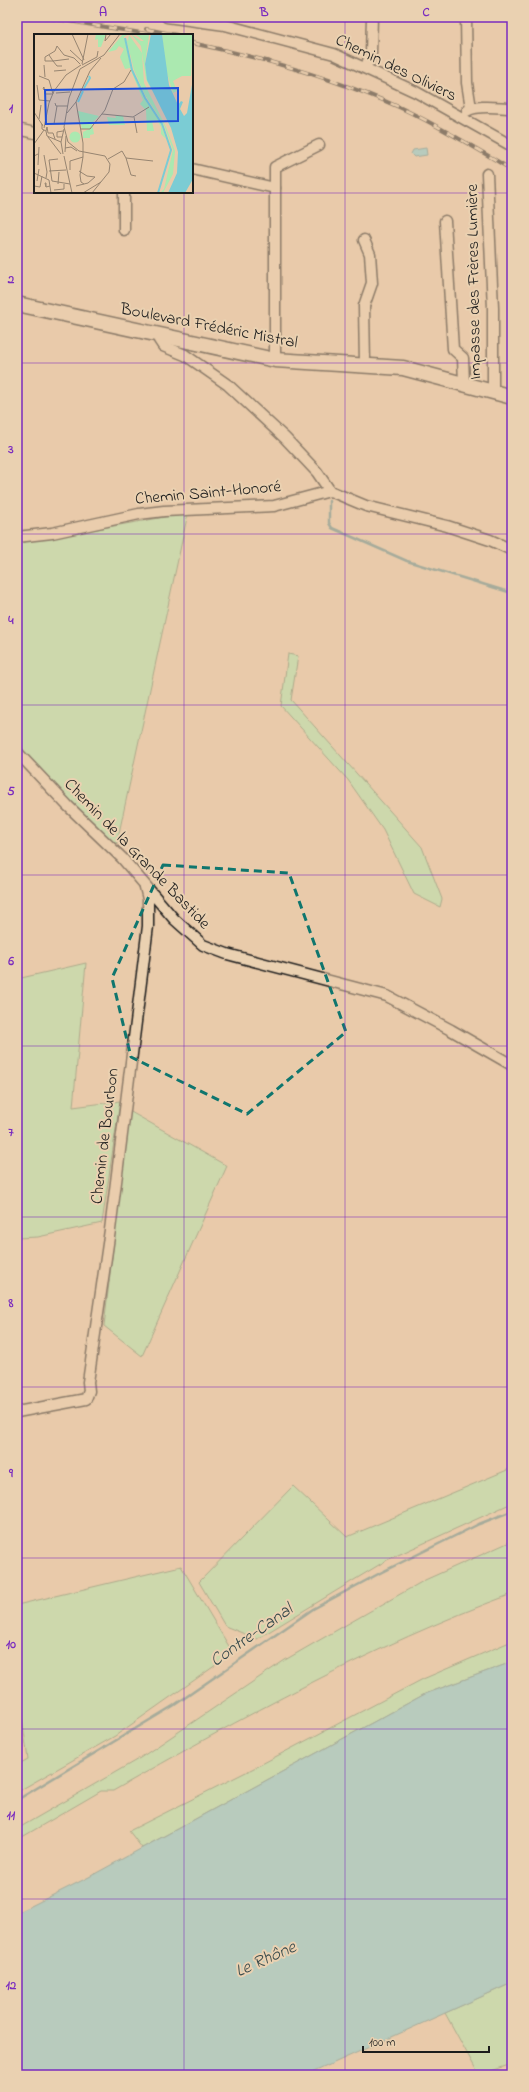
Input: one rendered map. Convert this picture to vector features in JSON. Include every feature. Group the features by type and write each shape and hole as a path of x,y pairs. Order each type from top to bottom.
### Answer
{"main road":[{"name":"Boulevard Frédéric Mistral","path":"17,304 275,360 365,364 403,368 493,390 512,397"}],"street":[{"name":"Chemin des Oliviers","path":"166,17 226,25 261,33 334,54 366,67 512,146"},
{"path":"366,67 371,53 372,17"},
{"path":"466,17 467,83 471,108"},
{"path":"462,118 471,108 512,108"},
{"path":"17,129 34,133"},
{"path":"275,360 275,167 319,145"},
{"path":"193,169 275,188"},
{"name":"Impasse des Frères Lumière","path":"488,174 493,302 493,390"},
{"path":"124,193 124,230"},
{"path":"445,221 453,349 463,358 464,383"},
{"path":"364,240 370,254 372,283 364,306 365,364"},
{"path":"159,336 159,340 163,346 185,355 228,385 285,438 317,472 330,491 366,506 447,526 490,540 512,550"},
{"name":"Chemin Saint-Honoré","path":"17,537 52,533 164,510 274,506 330,491"},
{"name":"Chemin de la Grande Bastide","path":"17,752 68,806 122,858 174,918 203,945 227,954 387,996 452,1030 512,1065"},
{"name":"Chemin de Bourbon","path":"17,1412 86,1399 90,1391 88,1382 110,1230 148,926 148,899 144,884"}],"highlighted area":[{"path":"163,865 289,873 346,1032 247,1114 131,1057 112,978"}],"green space":[{"path":"188,513 116,847 17,748 17,543"},
{"path":"288,654 298,656 291,700 422,847 442,899 440,907 414,894 383,830 348,780 281,706"},
{"path":"86,963 73,1107 120,1101 102,1223 38,1237 17,1238 17,979"},
{"path":"129,1111 227,1166 142,1356 104,1326"},
{"path":"512,1468 512,1503 387,1560 257,1639 225,1626 199,1582 293,1486 347,1537"},
{"path":"512,1541 512,1594 408,1636 308,1684 210,1736 113,1791 101,1791 17,1840 17,1829 140,1758 285,1660 425,1580"},
{"path":"181,1566 233,1653 115,1736 17,1792 17,1765 28,1759 17,1684 17,1605"},
{"path":"512,1641 512,1662 425,1694 142,1848 129,1831 258,1766 423,1679"},
{"path":"512,1983 512,2064 479,2075 445,2013"}],"water":[{"path":"426,148 427,155 414,157 411,154 413,150"},
{"name":"Le Rhône","path":"512,1662 512,1983 307,2075 17,2075 17,1913 89,1877 425,1694"}],"waterway":[{"path":"329,501 329,523 332,528 407,561 512,593"},
{"name":"Contre-Canal","path":"17,1800 173,1706 313,1609 382,1572 479,1524 512,1511"}],"railway":[{"path":"45,17 147,34"},
{"path":"146,29 172,34"},
{"path":"193,43 272,62 324,78 376,97 429,122 512,170"}]}
